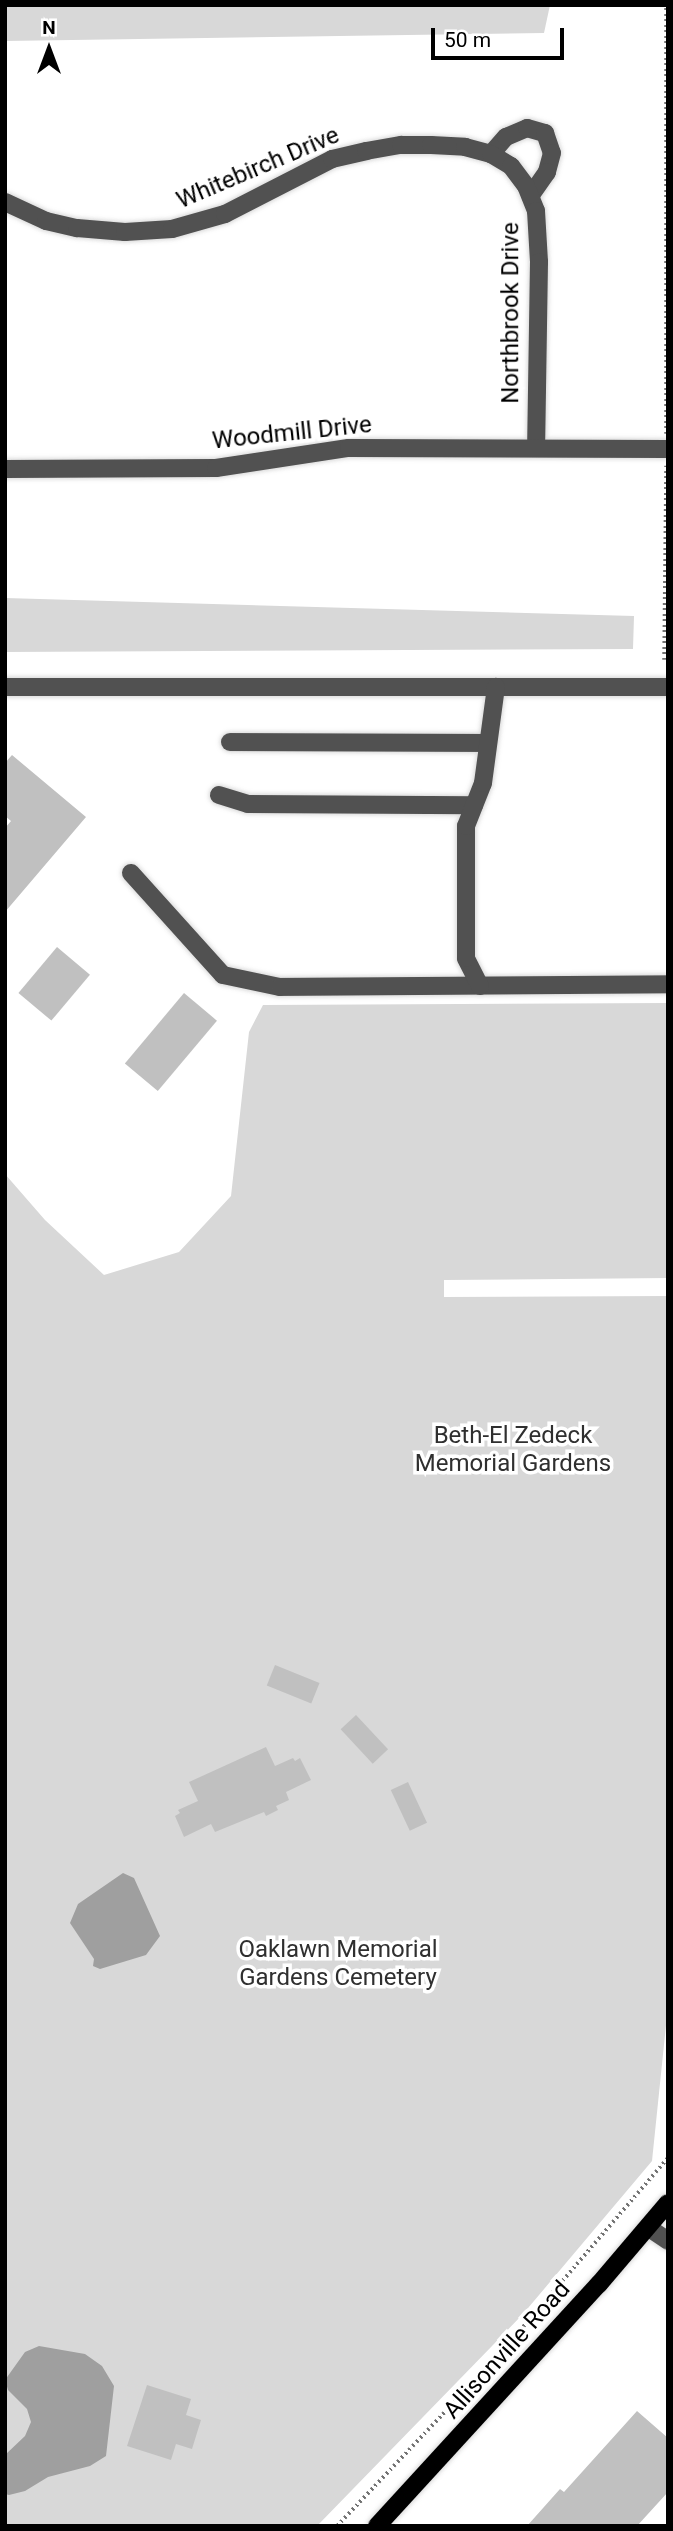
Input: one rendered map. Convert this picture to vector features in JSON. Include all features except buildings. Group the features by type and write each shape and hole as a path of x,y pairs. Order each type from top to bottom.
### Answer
{"main road":[{"name":"Allisonville Road","path":"377,2526 649,2228 668,2203"}],"street":[{"path":"491,154 506,137 527,128 545,133 552,153 547,172 530,196"},
{"name":"Whitebirch Drive","path":"5,202 46,220 77,228 125,232 172,229 225,214 332,159 366,151 401,145 431,145 465,147 491,154"},
{"name":"Northbrook Drive","path":"491,154 511,166 536,211 536,448"},
{"name":"Woodmill Drive","path":"5,469 216,468 349,448 668,449"},
{"path":"5,687 668,687"},
{"path":"480,986 466,958 466,825 483,783 496,687"},
{"path":"230,743 487,743"},
{"path":"219,795 248,804 474,805"},
{"path":"131,873 223,975 280,987 668,985"},
{"path":"649,2228 668,2241"}],"path":[{"path":"666,5 666,412"},
{"path":"664,660 666,479"},
{"path":"337,2526 489,2366 668,2158"}],"green space":[{"path":"5,5 550,5 544,33 5,41"},
{"path":"5,598 634,616 633,649 5,652"},
{"name":"Oaklawn Memorial Gardens Cemetery","path":"668,1003 668,1278 444,1280 444,1297 668,1296 668,2006 652,2161 523,2314 317,2526 5,2526 5,1174 45,1220 104,1275 179,1252 231,1196 249,1032 263,1005"}],"shaded area":[{"path":"123,1873 134,1878 160,1936 146,1955 100,1969 93,1966 94,1959 70,1923 78,1904"},
{"path":"39,2346 85,2354 102,2366 114,2386 106,2456 90,2466 48,2477 25,2491 9,2495 5,2494 5,2455 25,2436 31,2422 27,2409 8,2390 5,2380 25,2352"}],"park label":[{"name":"Beth-El Zedeck Memorial Gardens","path":"513,1450"}]}
